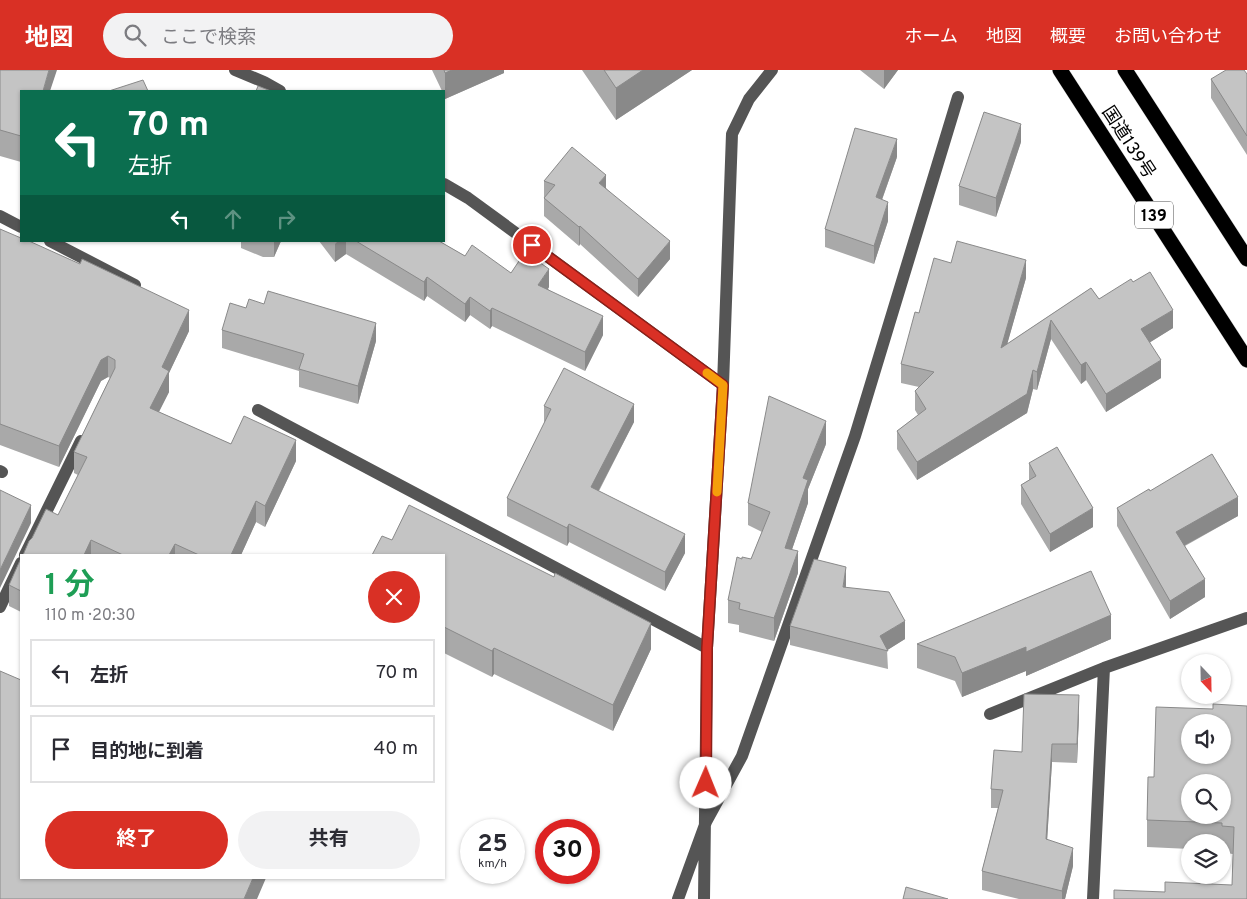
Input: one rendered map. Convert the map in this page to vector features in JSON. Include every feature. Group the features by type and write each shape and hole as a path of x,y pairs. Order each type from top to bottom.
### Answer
{"highway":[{"name":"国道139号","path":"1060,70 1247,360"},
{"name":"国道139号","path":"1125,70 1247,259"}],"street":[{"path":"235,70 278,90"},
{"path":"704,899 707,648 723,385 732,134 749,99 772,70"},
{"path":"678,899 706,822 742,756 855,436 958,97"},
{"path":"445,185 468,198 723,385"},
{"path":"0,216 20,226"},
{"path":"52,242 135,285"},
{"path":"258,410 707,648"},
{"path":"25,554 86,429"},
{"path":"0,607 20,565"},
{"path":"990,714 1104,668 1247,618"},
{"path":"1093,899 1104,668"}],"building":[{"path":"0,70 49,70 43,90 20,90 20,136 0,130"},
{"path":"604,70 643,70 616,88"},
{"path":"1226,70 1244,70 1247,74 1247,136 1211,79"},
{"path":"143,80 148,90 112,90"},
{"path":"258,86 268,90 256,90"},
{"path":"984,112 1021,124 996,198 959,186"},
{"path":"855,128 897,139 876,197 888,202 874,246 825,229"},
{"path":"572,147 606,175 599,183 670,241 638,279 580,226 544,198 555,185 544,181"},
{"path":"0,229 20,238 20,242 31,242 80,264 82,259 189,310 162,367 169,371 150,408 231,444 244,416 296,440 265,506 256,501 231,554 197,554 175,544 170,554 121,554 91,540 84,554 23,554 46,509 58,515 87,457 74,452 115,368 115,360 108,356 101,360 59,446 0,424"},
{"path":"957,241 1026,260 1001,348 1091,288 1099,299 1131,279 1133,282 1150,272 1173,310 1141,329 1161,360 1106,394 1086,362 1081,365 1051,320 1037,372 1033,370 1027,394 917,462 897,431 926,409 915,391 934,372 901,364 915,312 919,313 934,258 951,263"},
{"path":"358,242 441,242 465,256 472,245 511,273 525,252 549,269 538,285 603,316 585,352 492,308 490,311 470,297 465,304 427,277 424,282"},
{"path":"268,291 376,323 358,386 299,369 304,354 222,330 230,303 246,308 249,299 264,304"},
{"path":"564,368 634,404 591,487 685,534 665,572 569,524 567,528 507,498 551,409 544,406"},
{"path":"769,396 826,421 803,478 808,480 785,548 798,551 774,618 739,609 740,603 728,600 737,557 751,559 770,512 748,503"},
{"path":"1057,447 1093,508 1050,534 1021,485 1036,476 1029,463"},
{"path":"1212,454 1238,497 1176,532 1205,579 1170,601 1117,508 1149,489 1150,491"},
{"path":"0,490 31,505 0,570"},
{"path":"409,505 554,577 555,573 651,623 613,705 494,648 492,651 445,628 445,554 373,554 382,536 392,540"},
{"path":"814,559 846,567 843,587 889,592 905,621 880,636 888,651 790,626"},
{"path":"20,560 20,590 9,585"},
{"path":"1091,571 1111,615 1026,652 1026,647 962,673 955,657 917,644"},
{"path":"0,671 20,680 20,879 253,879 244,899 0,899"},
{"path":"1024,694 1079,695 1077,744 1052,744 1046,839 1073,848 1062,891 982,871 1003,790 991,789 994,750 1022,752"},
{"path":"1213,704 1247,706 1247,899 1114,899 1114,890 1165,892 1165,882 1232,885 1234,827 1222,826 1222,824 1231,824 1231,774 1181,774 1181,821 1147,820 1148,777 1154,777 1156,707 1213,709"},
{"path":"906,887 948,899 903,899"}],"slow traffic":[{"path":"707,373 723,385 717,492"}],"route":[{"path":"532,245 723,385 707,648 706,783"}]}
